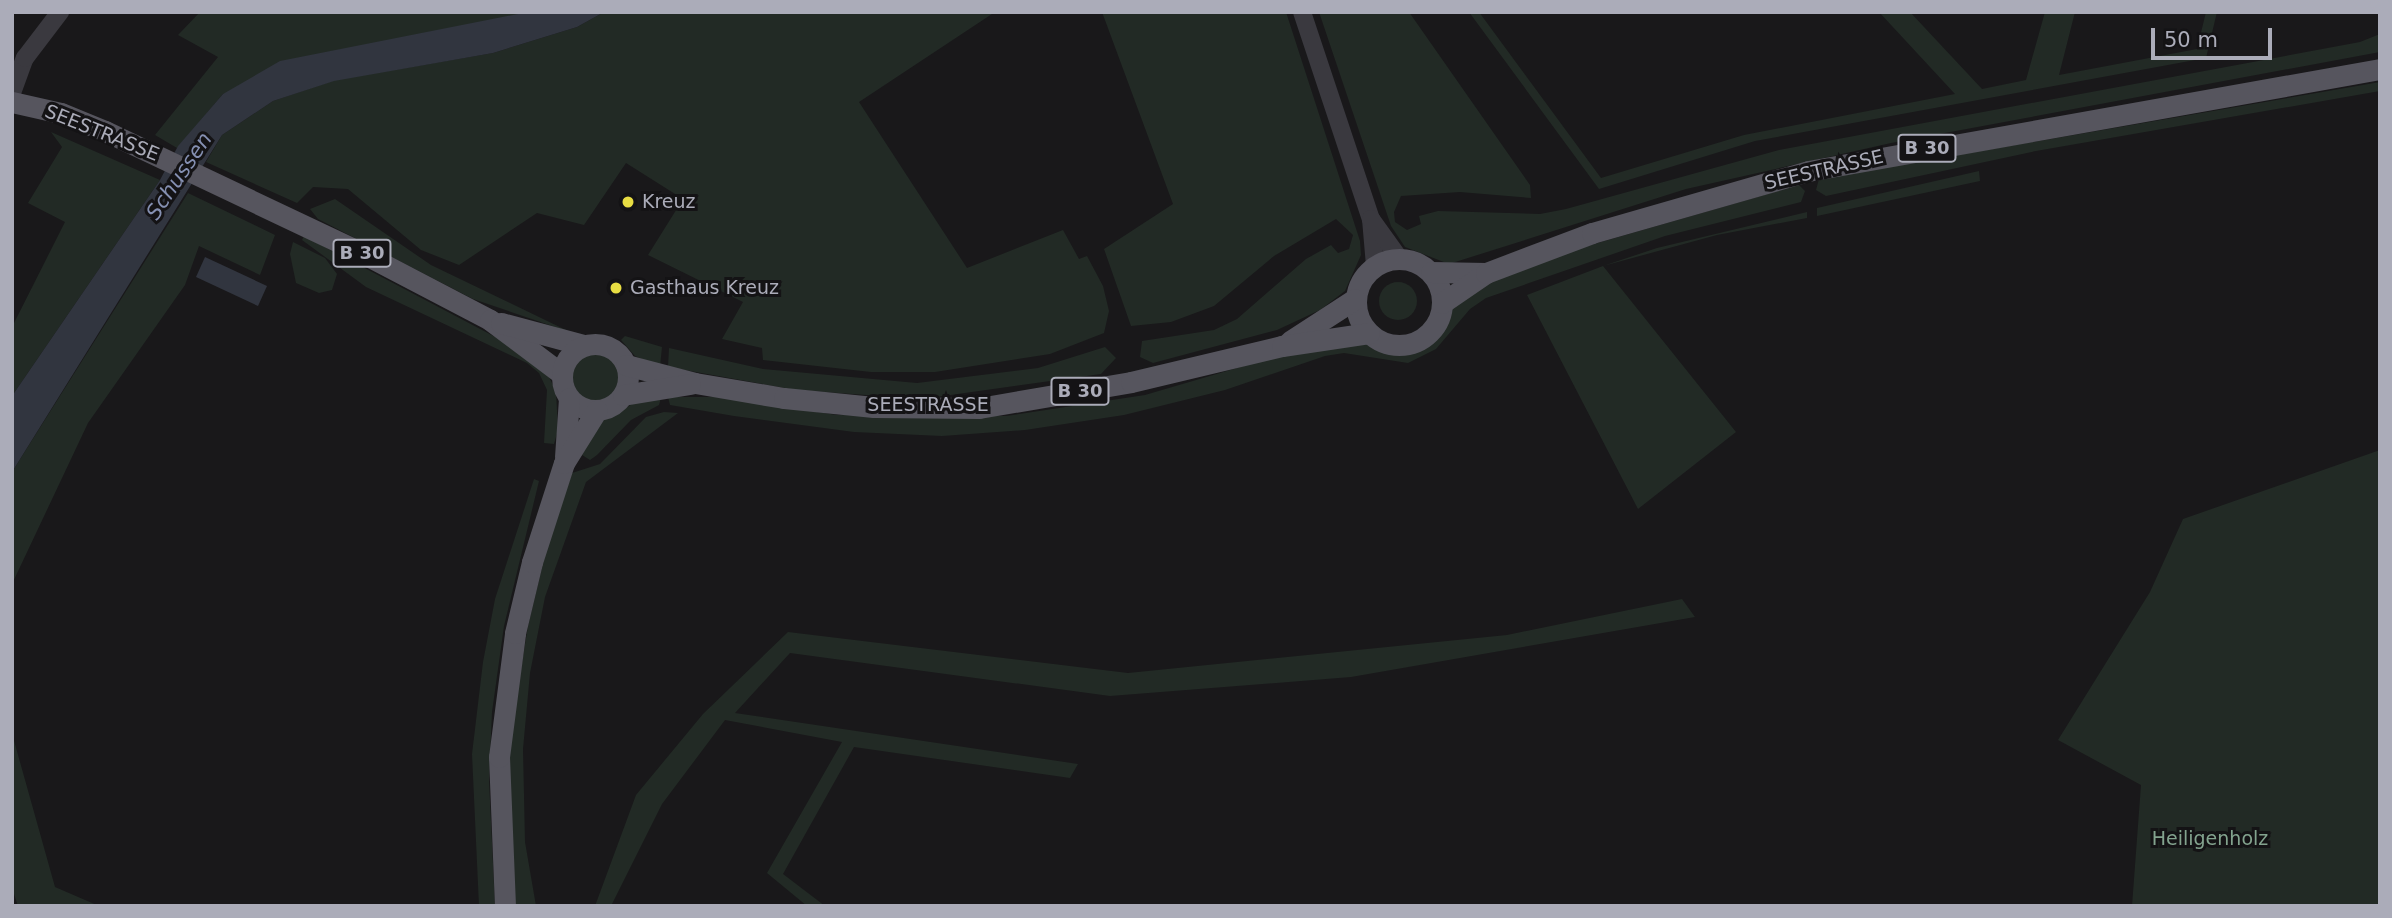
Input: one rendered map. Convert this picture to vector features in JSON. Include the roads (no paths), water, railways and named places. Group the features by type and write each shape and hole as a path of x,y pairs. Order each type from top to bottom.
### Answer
{"main road":[{"name":"SEESTRASSE","path":"626,365 695,383 874,407 979,408 1131,382 1282,346 1369,333 1390,344 1414,343 1434,327 1442,303 1486,273 1614,225 1808,171 2380,69"},
{"name":"SEESTRASSE","path":"12,102 61,113 232,191 490,320 562,374"},
{"name":"SEESTRASSE","path":"1399,258 1431,272 1486,273"},
{"path":"1375,265 1399,258"},
{"name":"SEESTRASSE","path":"1282,346 1355,299 1365,275 1375,265"},
{"path":"1431,272 1442,303"},
{"path":"1355,299 1361,324 1369,333"},
{"name":"SEESTRASSE","path":"490,320 583,345"},
{"path":"505,906 499,757 505,694 532,562 565,463 597,410 623,395 626,365 607,346 583,345 567,358 562,374 569,398 565,463"},
{"name":"SEESTRASSE","path":"623,395 695,383"},
{"path":"569,398 597,410"}],"street":[{"path":"12,93 25,58 60,12"},
{"path":"1302,12 1371,219 1375,265"},
{"path":"1371,219 1399,258"}],"water":[{"name":"Schussen","path":"528,12 604,12 577,27 493,53 334,81 273,101 222,135 12,472 12,396 160,180 178,146 223,94 280,61"},
{"path":"205,257 267,286 258,306 196,277"}],"place":[{"name":"Kreuz","path":"628,202"},
{"name":"Gasthaus Kreuz","path":"616,288"}],"park label":[{"name":"Heiligenholz","path":"2210,839"}]}
